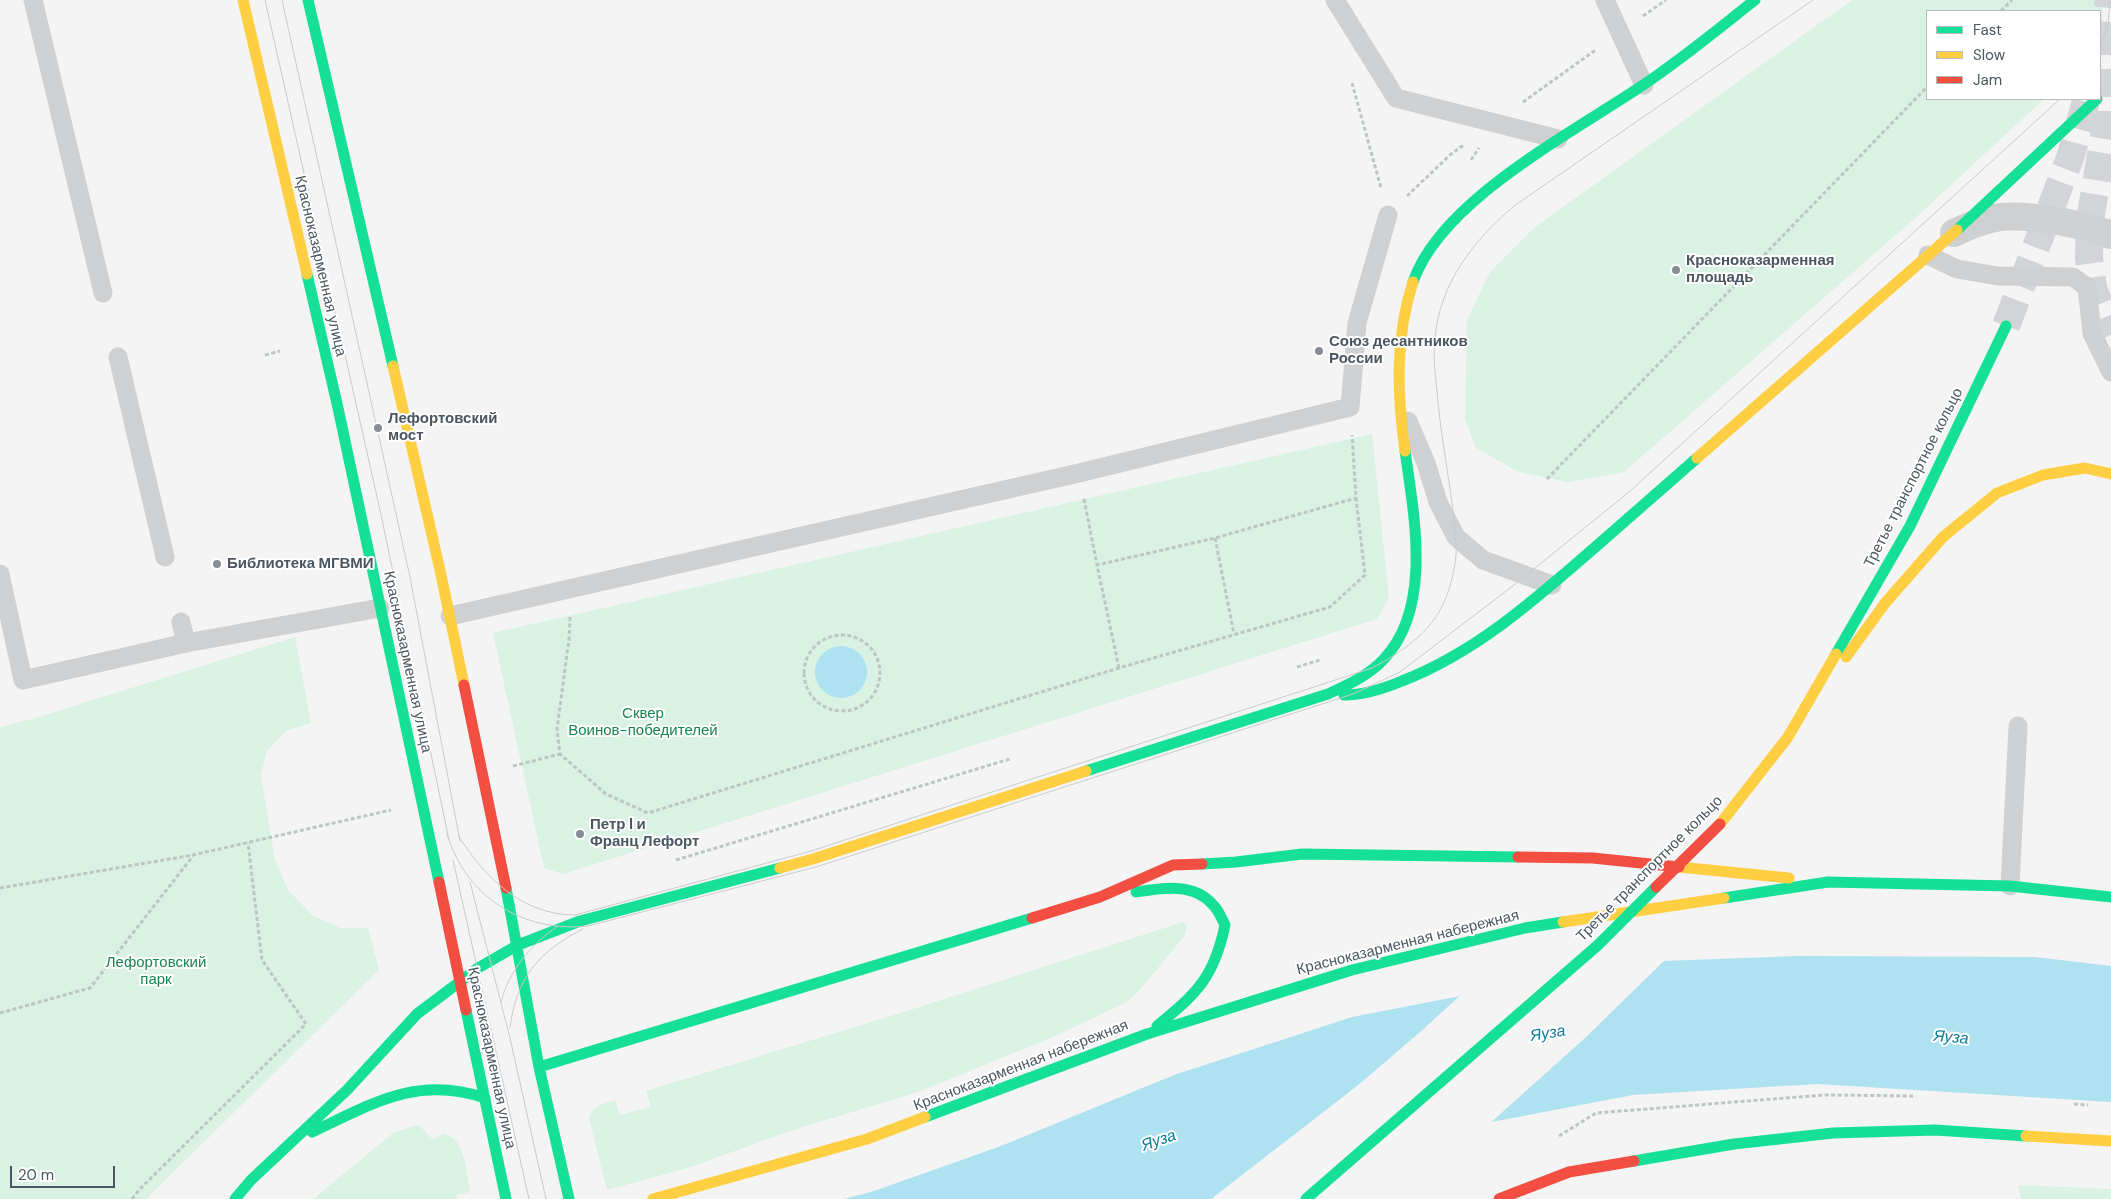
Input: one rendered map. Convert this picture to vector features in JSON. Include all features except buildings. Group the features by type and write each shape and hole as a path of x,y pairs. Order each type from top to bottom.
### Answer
{"main road":[{"name":"Красноказарменная улица","path":"243,0 338,408 506,1199"},
{"path":"308,0 450,616 518,945 539,1067 568,1199"},
{"path":"235,1199 251,1180 295,1140 380,1056 417,1014 478,968 518,945 580,921 813,859 1328,694 1368,675 1388,655 1402,633 1409,614 1415,577 1415,529 1399,399 1400,347 1406,306 1422,260 1450,225 1486,192 1558,139 1644,84 1755,0"},
{"path":"1328,694 1363,696 1421,676 1456,657 1552,585 1953,234 2096,100"},
{"name":"Третье транспортное кольцо","path":"1306,1199 1598,945 1720,824 1788,737 1910,526 2006,326"},
{"path":"1788,737 1886,602 1943,537 1997,494 2043,475 2084,468 2111,474"},
{"path":"539,1067 1100,897 1173,865 1236,862 1302,854 1593,858 1828,882"},
{"name":"Красноказарменная набережная","path":"653,1199 868,1139 1147,1034 1352,970 1525,928 1828,882 2010,886 2111,897"},
{"path":"2066,892 2093,885"},
{"path":"1100,897 1172,886 1192,889 1212,902 1225,925 1219,953 1203,984 1179,1008 1147,1034"},
{"path":"295,1140 394,1095 417,1089 458,1089 485,1098"},
{"path":"1499,1199 1569,1172 1609,1164 1734,1144 1833,1133 1935,1130 2111,1141"}],"street":[{"path":"1953,234 1979,222 2002,217 2041,218 2111,235"}],"lane":[{"path":"33,0 103,293"},
{"path":"1335,0 1396,98 1558,139"},
{"path":"1605,0 1644,84"},
{"path":"450,616 1079,473 1350,406 1357,323 1388,215"},
{"path":"1928,255 1957,269 1998,276 2074,277 2087,287 2092,333 2111,372"},
{"path":"118,357 165,557"},
{"path":"1399,399 1426,463 1438,502 1456,537 1483,560 1552,585"},
{"path":"0,574 23,680 186,643 380,608"},
{"path":"181,622 186,643"},
{"path":"2010,886 2018,726"}],"path":[{"path":"2002,10 2012,0"},
{"path":"1350,76 1388,215"},
{"path":"1547,479 1926,88"},
{"path":"1467,164 1495,122"},
{"path":"265,355 280,351"},
{"path":"572,587 569,639 557,729 560,754 606,794 648,813 1120,668 1330,607 1365,575 1356,498 1350,406"},
{"path":"1079,473 1120,668"},
{"path":"1097,564 1215,538 1356,498"},
{"path":"1215,538 1234,634"},
{"path":"843,634 855,637 866,643 874,652 879,663 878,687 871,698 862,706 839,711 828,709 818,703 810,694 805,684 804,666 811,649 820,640 831,636 843,634"},
{"path":"1294,668 1322,659"},
{"path":"513,766 560,754"},
{"path":"670,862 1016,758"},
{"path":"0,888 193,855 363,815 422,804"},
{"path":"132,1199 306,1024 262,960 248,842"},
{"path":"0,1013 90,988 193,855"}],"green space":[{"path":"1852,0 2102,0 2103,28 2101,31 2101,10 1926,10 1926,100 2043,100 1912,221 1624,472 1568,482 1516,471 1475,447 1465,418 1467,320 1490,272 1535,227"},
{"name":"Сквер Воинов-победителей","path":"1372,434 1389,598 1377,619 563,874 544,868 493,633"},
{"name":"Лефортовский парк","path":"295,637 311,723 286,731 267,751 261,775 275,860 288,890 312,915 340,928 368,928 379,970 146,1199 0,1199 0,727 32,719"},
{"path":"1183,922 1187,925 1185,935 1137,993 1125,1003 1053,1037 921,1091 790,1131 688,1168 607,1190 589,1118 599,1106 615,1100 620,1115 651,1107 646,1091 910,1010"},
{"path":"416,1125 434,1139 444,1134 457,1142 464,1158 470,1192 456,1195 457,1199 313,1199 393,1133"},
{"path":"2018,1185 2111,1189 2111,1199 2021,1199"}],"water":[{"path":"836,646 846,646 860,653 867,667 867,677 860,691 846,698 836,698 826,694 819,687 815,677 815,667 819,657 826,650"},
{"name":"Яуза","path":"1798,956 2035,957 2111,966 2111,1102 1817,1084 1633,1095 1481,1124 1224,1199 844,1199 874,1191 1001,1146 1174,1075 1352,1017 1635,962"}],"pier":[{"path":"1667,958 1585,1038 1488,1125 1233,1199 1211,1199 1357,1086 1463,993 1635,959"}],"tunnel":[{"path":"2101,45 2106,27 2109,0"},
{"path":"2106,27 2106,125 2090,220 2089,258 2093,288 2111,335"},
{"path":"2006,326 2071,155 2086,101"}],"tram line":[{"path":"265,0 380,510 449,840"},
{"path":"282,0 410,577 460,841"},
{"path":"458,835 480,865 506,891 538,908 556,913 575,915 811,851 1372,668 1391,657 1410,644 1434,619 1446,597 1454,570 1456,556 1455,530 1440,419 1434,351 1438,318 1451,281 1461,264 1485,234 1514,206 1813,0"},
{"path":"2101,46 2108,24 2110,0"},
{"path":"447,834 456,856 468,876 483,893 500,906 520,917 541,923 564,927 588,926 816,867 1353,694 1400,672 1514,585 1629,492 2059,100"},
{"path":"453,860 529,1199"},
{"path":"470,882 510,1038 546,1199"},
{"path":"501,1002 509,980 522,959 539,941 558,926"},
{"path":"510,1028 518,995 532,968 554,947 583,929"}],"traffic: fast":[{"path":"308,0 393,366"},
{"path":"1413,282 1428,252 1451,223 1480,196 1547,146 1657,75 1700,44 1755,0"},
{"path":"1957,230 2096,100"},
{"path":"307,274 338,408 439,882"},
{"path":"1836,654 1910,526 2006,326"},
{"path":"1086,771 1328,694 1350,684 1383,660 1399,639 1409,615 1414,588 1415,532 1405,451"},
{"path":"1344,695 1359,694 1388,687 1457,655 1531,602 1697,458"},
{"path":"1202,864 1302,854 1518,857"},
{"path":"235,1199 251,1180 347,1090 417,1014 478,968 518,945 580,921 780,868"},
{"path":"1724,898 1828,882 2010,886 2111,897"},
{"path":"1306,1199 1598,945 1656,887"},
{"path":"506,888 539,1067 569,1199"},
{"path":"1136,892 1177,888 1196,893 1215,907 1225,925 1215,959 1202,983 1183,1004 1157,1026"},
{"path":"539,1067 1032,918"},
{"path":"925,1117 1147,1034 1352,970 1525,928 1563,922"},
{"path":"466,1010 506,1199"},
{"path":"312,1132 375,1103 416,1091 461,1092 485,1098"},
{"path":"1634,1161 1734,1144 1833,1133 1935,1130 2026,1136"}],"traffic: slow":[{"path":"243,0 307,274"},
{"path":"1697,458 1957,230"},
{"path":"1405,451 1400,408 1399,366 1403,324 1413,282"},
{"path":"393,366 440,570 464,685"},
{"path":"1846,657 1886,602 1943,537 1997,493 2043,475 2085,468 2111,474"},
{"path":"1720,824 1788,737 1836,654"},
{"path":"780,868 1086,771"},
{"path":"1679,867 1789,878"},
{"path":"1563,922 1724,898"},
{"path":"653,1199 867,1139 925,1117"},
{"path":"2026,1136 2111,1141"}],"traffic: jam":[{"path":"464,685 506,888"},
{"path":"1656,887 1720,824"},
{"path":"1518,857 1593,858 1679,867"},
{"path":"1032,918 1100,897 1173,865 1202,864"},
{"path":"439,882 466,1010"},
{"path":"1499,1199 1569,1172 1634,1161"}],"place":[{"name":"Красноказарменная площадь","path":"1676,270"},
{"name":"Союз десантников России","path":"1319,351"},
{"name":"Лефортовский мост","path":"378,428"},
{"name":"Библиотека МГВМИ","path":"217,564"},
{"name":"Петр I и Франц Лефорт","path":"580,834"}]}
